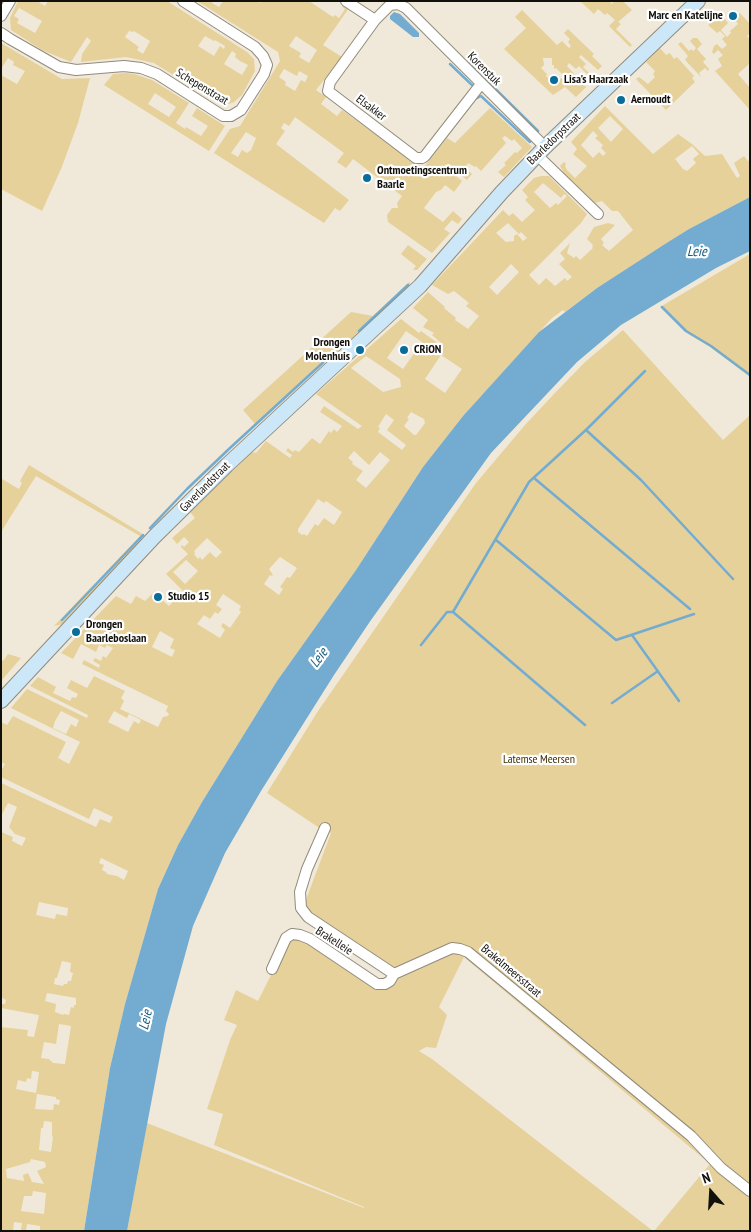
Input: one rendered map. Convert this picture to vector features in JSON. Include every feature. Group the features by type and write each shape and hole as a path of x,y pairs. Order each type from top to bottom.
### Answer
{"main road":[{"name":"Baarledorpstraat","path":"420,286 502,192 541,151 698,1"},
{"name":"Gaverlandstraat","path":"1,701 154,537 227,465 420,286"}],"street":[{"path":"1,16 10,1"},
{"name":"Schepenstraat","path":"1,33 60,67 76,70 124,66 141,68 157,74 223,116 231,116 240,110 264,74 267,66 263,56 255,46 183,1"},
{"path":"346,1 375,20"},
{"name":"Elsakker","path":"406,8 398,4 390,5 375,20 330,82 328,91 416,158 425,156 481,84"},
{"name":"Korenstuk","path":"406,8 481,84 598,214"},
{"path":"325,828 307,869 300,892 301,908 308,917 394,974"},
{"name":"Brakelleie","path":"272,970 286,938 292,934 310,939 377,984 385,984 394,974"},
{"name":"Brakelmeersstraat","path":"394,974 452,948 468,952 676,1123 721,1168 750,1191"}],"green space":[{"path":"18,1 37,1 45,6 48,1 167,1 247,52 254,59 255,71 242,95 234,102 229,104 215,101 154,63 126,57 81,62 82,54 91,41 87,37 71,62 42,50 11,30 10,18","holes":["19,8 42,21 35,33 17,23 19,19 14,16","129,31 134,31 150,41 143,54 137,50 139,47 125,37","205,36 225,46 224,49 220,46 214,56 198,46","232,51 236,54 235,57 248,65 242,75 224,64"]},
{"path":"197,1 212,1 212,3 219,7 223,1 258,1 260,3 262,1 309,1 333,17 335,15 339,18 345,9 342,7 344,5 349,8 323,45 342,57 316,90 326,97 321,104 337,116 342,110 423,168 447,138 455,143 490,108 532,147 504,177 498,172 506,165 504,163 515,152 517,153 522,148 514,139 512,141 505,136 502,138 506,143 481,171 476,166 468,163 465,168 472,174 467,180 462,176 464,173 455,167 453,169 459,174 457,177 462,181 460,184 454,192 445,185 436,192 424,208 443,222 453,211 462,219 458,224 452,220 444,229 450,233 432,253 388,222 387,215 392,208 398,208 397,203 402,196 353,159 346,168 337,162 344,153 295,117 289,126 284,123 281,128 285,131 276,144 349,200 340,211 335,208 324,223 214,153 230,129 240,126 280,61 278,52","holes":["296,36 317,50 309,63 299,57 301,53 289,46","284,69 297,76 299,71 308,76 305,82 301,80 295,91 285,85 286,82 279,77","246,132 256,138 251,150 247,153 242,150 238,157 231,153"]},
{"path":"580,1 609,1 612,4 614,1 623,1 632,10 618,22 621,24 616,29 632,45 630,47 609,26 615,20 607,13 605,15 598,9 594,14"},
{"path":"522,10 557,45 562,41 569,48 571,46 568,42 570,39 564,33 568,29 594,54 592,56 602,66 598,70 581,55 579,57 586,64 583,67 590,74 589,76 579,66 576,69 569,63 567,66 586,87 576,97 565,87 553,95 504,49 526,28 515,17","holes":["543,58 552,58 554,69 556,68 564,76 554,84 541,68 544,65"]},
{"path":"719,12 728,23 721,30 727,37 731,33 730,31 738,24 734,18 740,13 750,24 750,33 747,36 750,40 750,63 738,74 750,88 750,110 715,71 722,66 718,59 723,55 718,50 714,54 712,52 714,46 717,44 722,49 727,45 722,39 725,36 720,31 717,33 708,25 713,21 711,18"},
{"path":"693,38 697,38 702,44 697,49 706,59 703,62 709,69 708,71 705,68 699,73 701,77 685,60 688,56 678,44 681,42 689,51 691,49 693,51 696,48 690,41"},
{"path":"1,43 62,79 90,78 78,123 61,169 42,211 1,189 1,75 17,84 25,71 13,65 14,62 8,58 1,69"},
{"path":"660,48 666,55 670,53 674,59 677,57 694,76 692,78 695,82 666,110 636,79 639,77 648,84 655,77 653,74 655,71 646,62"},
{"path":"113,74 134,74 152,80 189,103 176,123 185,129 186,127 201,136 208,126 192,116 197,108 225,126 209,151 104,85","holes":["155,93 176,107 169,117 148,104"]},
{"path":"605,106 653,154 678,134 705,156 722,154 737,178 740,176 734,163 744,156 748,161 750,160 750,197 689,229 597,288 565,312 563,310 552,318 463,416 423,467 356,570 277,681 202,802 178,845 158,889 125,1004 110,1068 84,1231 40,1231 40,1226 27,1224 26,1231 24,1231 21,1230 22,1223 14,1222 13,1231 1,1231 1,1027 28,1030 27,1036 34,1037 39,1015 1,1008 1,1004 5,1004 6,1000 1,997 1,832 13,837 12,841 22,846 26,838 15,834 9,827 17,807 8,803 1,816 1,783 96,827 100,819 110,823 113,817 94,808 89,819 1,777 1,771 5,764 1,762 1,722 7,725 13,716 66,742 58,758 69,764 80,742 11,708 27,689 87,718 88,715 30,686 38,677 56,687 53,693 70,701 72,697 76,698 78,694 67,688 71,680 87,688 94,676 125,691 121,698 124,701 120,709 158,727 163,717 169,714 166,711 168,706 82,664 84,660 99,668 100,665 93,661 95,658 101,661 103,656 106,658 113,648 107,645 105,648 99,645 96,652 81,644 73,659 61,653 116,596 131,604 136,596 145,601 152,594 169,606 183,591 166,574 188,554 181,547 182,545 184,547 189,542 184,537 177,544 172,538 195,518 190,512 252,452 256,453 266,441 290,458 292,455 286,451 288,448 293,452 295,450 299,452 312,438 320,444 329,431 331,433 334,429 337,432 342,426 320,412 324,406 358,429 362,426 316,394 401,319 419,333 421,331 439,344 440,342 432,335 434,333 423,327 428,320 413,308 428,292 456,318 455,320 468,329 479,316 466,306 469,303 454,291 448,294 432,285 503,210 509,216 513,213 522,222 535,210 525,200 528,197 522,190 534,178 549,176 587,214 581,223 529,275 539,285 546,278 555,286 565,278 567,281 572,277 559,264 565,259 560,253 570,243 567,253 574,258 576,256 580,260 593,248 593,245 587,239 594,227 608,223 615,225 601,239 604,243 602,245 609,251 633,230 618,211 612,211 602,201 595,203 564,173 560,166 564,162 567,170 575,178 587,166 573,154 577,149 571,142","holes":["610,116 623,129 611,142 598,128","593,131 598,136 595,138 603,145 601,148 606,153 603,156 599,152 593,158 581,145","692,146 699,154 693,159 696,163 687,171 675,159","543,183 561,198 564,194 567,196 558,205 556,203 550,208 534,192","508,223 519,234 521,232 527,238 523,241 517,234 514,236 514,241 506,242 496,233","511,264 519,272 497,295 489,287","406,331 422,342 403,369 387,358","441,355 462,369 445,393 425,379","366,356 400,379 401,387 383,392 351,368","411,412 424,419 425,423 414,435 404,426","386,414 394,420 387,430 406,445 402,450 378,432 380,428 378,427","354,451 369,465 380,452 390,460 366,488 356,480 363,471 352,464 353,462 348,458","318,499 324,503 326,501 342,512 334,525 324,518 318,526 315,524 307,536 302,535 298,532 298,529","207,538 222,552 216,558 210,552 202,560 200,557 198,559 194,551","280,557 297,568 280,587 283,589 279,595 264,584 270,575 273,575 269,569","186,560 198,571 185,584 173,572","223,594 241,606 239,610 241,612 230,628 223,623 221,626 225,630 220,638 197,624 204,615 210,619 215,612 218,614 222,609 216,605","160,631 174,639 170,648 175,650 172,657 152,647","61,711 79,720 76,727 71,724 66,734 53,728","114,711 127,718 129,714 141,720 139,724 134,721 128,732 108,722","101,858 128,871 124,880 102,870 104,865 99,863","39,902 68,908 67,916 56,914 55,919 36,915","62,961 71,963 70,972 73,973 71,981 68,981 63,986 54,984","47,993 76,998 76,1005 74,1005 74,1008 71,1007 69,1015 55,1012 56,1004 45,1001","59,1024 71,1026 65,1064 53,1063 49,1059 41,1058 44,1042 56,1044","32,1071 39,1072 36,1093 16,1089 18,1080 26,1082 27,1078 31,1079","37,1094 56,1097 56,1099 60,1100 59,1105 54,1104 53,1110 35,1109","44,1121 52,1122 51,1152 39,1150 41,1128 43,1128","31,1159 45,1162 46,1167 37,1171 44,1184 32,1182 28,1173 23,1175 24,1181 7,1178 6,1169 30,1162","33,1191 46,1193 44,1214 21,1211 24,1196 32,1196"]},
{"path":"408,245 427,259 417,270 413,270 416,266 401,254"},
{"path":"750,254 750,377 710,347 685,332 660,307"},
{"path":"409,282 412,286 255,424 243,410 351,312 373,316"},
{"name":"Latemse Meersen","path":"623,330 723,440 750,415 750,1231 654,1231 710,1164 464,957 439,1007 447,1015 436,1048 426,1047 419,1051 432,1059 653,1231 127,1231 147,1123 364,1208 214,1145 223,1114 207,1109 230,1040 237,1025 224,1020 236,990 258,1001 288,941 292,938 308,941 379,987 401,968 394,967 314,914 304,905 331,833 321,829 267,793 318,711 476,483 553,395 585,362"},
{"path":"29,465 146,536 63,624 54,626 140,536 36,476 1,532 1,481 2,479 19,489 22,483 20,481"},
{"path":"8,654 21,658 1,681 1,660 3,661"}],"water":[{"path":"394,12 400,14 419,33 419,37 413,37 390,19"},
{"name":"Leie","path":"750,197 750,251 716,268 621,325 577,362 491,453 371,620 334,675 261,791 225,853 193,926 166,1024 127,1231 84,1231 110,1068 125,1004 158,889 178,845 202,802 277,681 356,570 423,467 463,416 539,332 597,288 665,244 689,229"}],"waterway":[{"path":"469,63 538,131"},
{"path":"450,64 472,85"},
{"path":"475,99 481,96 530,142"},
{"path":"359,331 408,285"},
{"path":"662,307 686,331 711,346 750,375"},
{"path":"150,528 187,489 328,358"},
{"path":"421,645 447,612 453,612 529,482 588,428 645,371"},
{"path":"586,430 641,480 733,579"},
{"path":"534,478 690,609"},
{"path":"62,620 143,535"},
{"path":"496,540 616,640 694,614"},
{"path":"453,612 585,725"},
{"path":"632,635 679,701"},
{"path":"612,703 658,671"}],"place":[{"name":"Marc en Katelijne","path":"733,16"},
{"name":"Lisa's Haarzaak","path":"554,80"},
{"name":"Aernoudt","path":"621,100"},
{"name":"Ontmoetingscentrum Baarle","path":"367,178"},
{"name":"Drongen Molenhuis","path":"360,350"},
{"name":"CRiON","path":"404,350"},
{"name":"Studio 15","path":"158,597"},
{"name":"Drongen Baarleboslaan","path":"76,632"}]}
